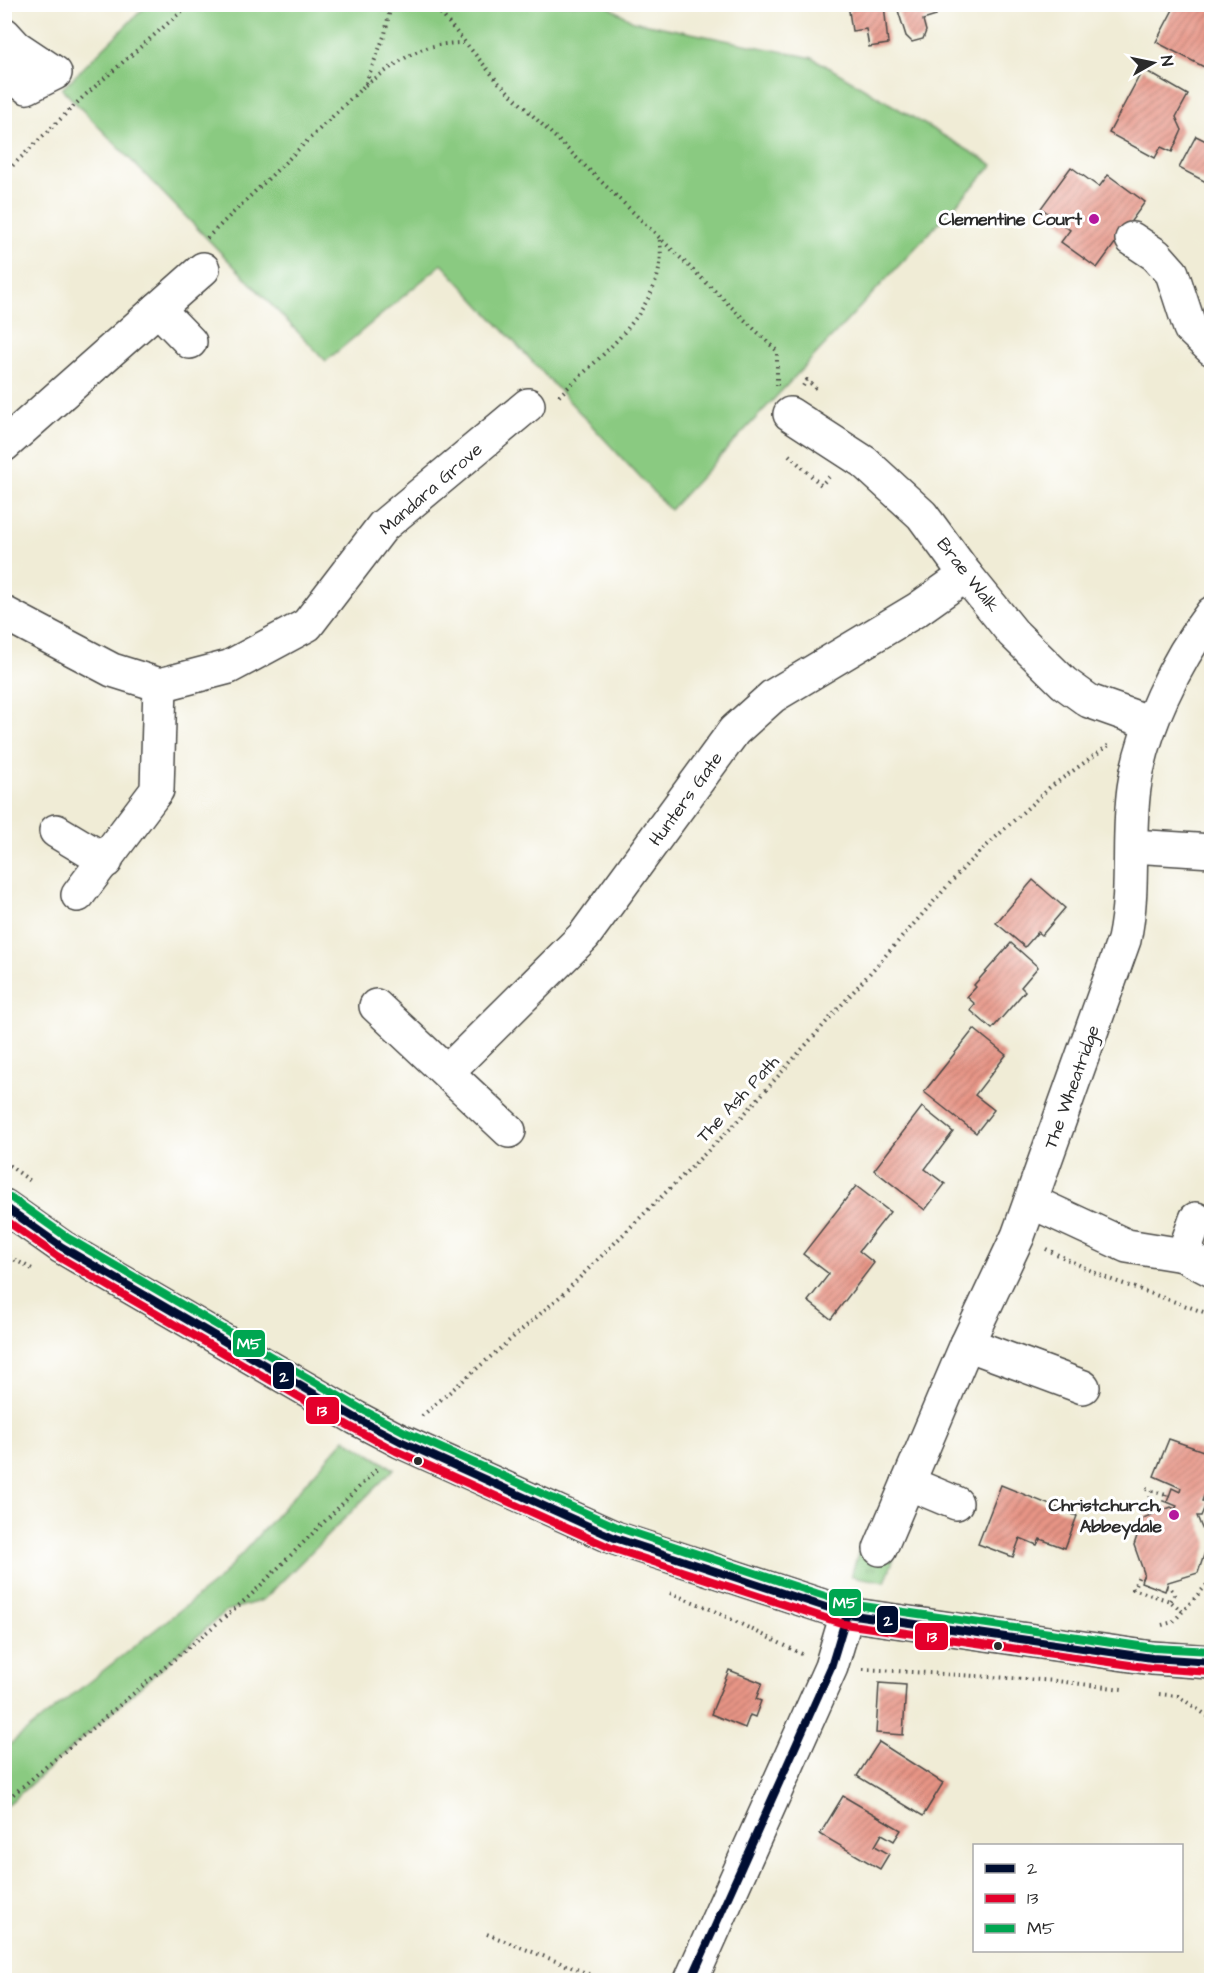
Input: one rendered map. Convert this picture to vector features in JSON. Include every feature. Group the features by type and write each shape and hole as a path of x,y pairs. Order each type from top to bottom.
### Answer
{"street":[{"path":"7,55 55,73"},
{"path":"1132,239 1156,255 1172,273 1190,328 1212,349"},
{"path":"4,445 203,269"},
{"path":"158,309 190,342"},
{"name":"Mandara Grove","path":"160,685 229,667 307,625 383,526 528,405"},
{"name":"Brae Walk","path":"790,414 864,462 922,515 1013,633 1064,683 1089,701 1142,720"},
{"name":"Hunters Gate","path":"448,1071 584,936 734,731 773,696 918,609 966,575"},
{"path":"4,613 112,670 160,685 157,790 106,861 78,895"},
{"name":"The Wheatridge","path":"880,1549 967,1344 1032,1202 1124,940 1131,909 1134,788 1142,720 1212,613"},
{"path":"56,831 106,861"},
{"path":"1132,846 1212,851"},
{"path":"376,1006 510,1131"},
{"path":"1032,1202 1127,1246 1183,1255 1212,1270"},
{"path":"4,1206 62,1248 615,1538 847,1614 1141,1656 1212,1662"},
{"path":"1183,1255 1196,1219"},
{"path":"967,1344 1083,1387"},
{"path":"908,1483 956,1503"},
{"path":"691,1980 831,1667 847,1614"}],"path":[{"path":"4,174 83,97 190,4"},
{"path":"365,85 385,34 391,4"},
{"path":"433,4 464,44 499,83 777,351 778,399 790,414"},
{"path":"203,269 208,264 195,248 365,85 396,62 423,48 464,44"},
{"path":"528,405 532,401 543,412 633,319 655,287 661,252 659,236"},
{"name":"The Ash Path","path":"4,1802 251,1595 363,1485 410,1430 562,1295 739,1120 968,863 1049,788 1142,720"},
{"path":"4,1162 35,1185"},
{"path":"410,1430 429,1423"},
{"path":"1146,1489 1168,1495 1163,1505 1146,1511 1152,1491"},
{"path":"1204,1510 1212,1513"},
{"path":"1143,1578 1139,1576 1133,1588 1170,1602 1182,1611"},
{"path":"1156,1626 1173,1622 1212,1580"},
{"path":"1166,1587 1171,1588 1174,1595 1170,1602"},
{"path":"831,1667 1057,1681 1126,1690"},
{"path":"1149,1693 1178,1696 1212,1719"},
{"path":"487,1934 604,1980"}],"green space":[{"path":"147,5 606,5 633,21 813,58 993,165 670,510 442,264 326,361 62,89"},
{"path":"345,1439 394,1469 263,1600 226,1611 5,1807 5,1748 217,1581"},
{"path":"861,1544 895,1555 885,1582 851,1576"}],"building":[{"path":"848,4 884,4 888,44 869,47 866,29 852,31"},
{"path":"896,4 933,4 936,16 923,20 926,31 923,39 912,42 906,36"},
{"path":"1176,4 1212,4 1212,51 1204,67 1156,42"},
{"path":"1143,69 1188,95 1176,117 1182,130 1172,152 1161,147 1155,158 1109,133"},
{"path":"1196,136 1212,144 1210,184 1179,168"},
{"name":"Clementine Court","path":"1071,167 1099,187 1108,175 1145,202 1097,268 1061,242 1070,230 1041,208"},
{"path":"1033,880 1065,908 1042,935 1038,932 1025,947 996,923"},
{"path":"1011,943 1038,967 1021,987 1025,991 992,1029 970,1010 975,1004 967,997 976,987 974,985"},
{"path":"974,1029 1006,1055 975,1095 994,1110 976,1133 924,1092"},
{"path":"922,1107 953,1132 925,1169 945,1184 925,1210 874,1170"},
{"path":"856,1186 890,1212 859,1251 874,1263 831,1319 808,1301 829,1274 803,1254"},
{"name":"Christchurch, Abbeydale","path":"1169,1439 1212,1454 1212,1499 1204,1496 1202,1501 1207,1502 1201,1516 1197,1516 1208,1543 1198,1573 1168,1582 1165,1591 1141,1582 1144,1573 1134,1545 1143,1518 1171,1507 1175,1509 1177,1506 1167,1502 1172,1488 1180,1492 1181,1488 1154,1476"},
{"path":"1001,1485 1077,1516 1065,1548 1040,1539 1037,1545 1020,1538 1013,1557 978,1544"},
{"path":"729,1670 762,1683 756,1699 761,1701 755,1717 750,1715 745,1728 711,1714"},
{"path":"879,1683 906,1685 903,1735 876,1733"},
{"path":"879,1742 943,1783 923,1816 857,1776"},
{"path":"843,1796 901,1830 894,1841 882,1834 875,1846 889,1854 880,1869 820,1834"}],"transit line":[{"name":"M5","path":"10,1197 68,1238 361,1409 405,1432 619,1528 849,1604 1153,1648 1212,1651"},
{"name":"2","path":"4,1206 62,1247 356,1418 400,1441 615,1538 847,1614 1152,1658 1212,1662"},
{"name":"13","path":"4,1219 57,1256 351,1427 396,1451 611,1548 844,1624 1151,1668 1211,1672"},
{"name":"2","path":"691,1980 831,1667 847,1614"}],"place":[{"name":"Clementine Court","path":"1094,219"},
{"name":"Christchurch, Abbeydale","path":"1174,1515"}]}
